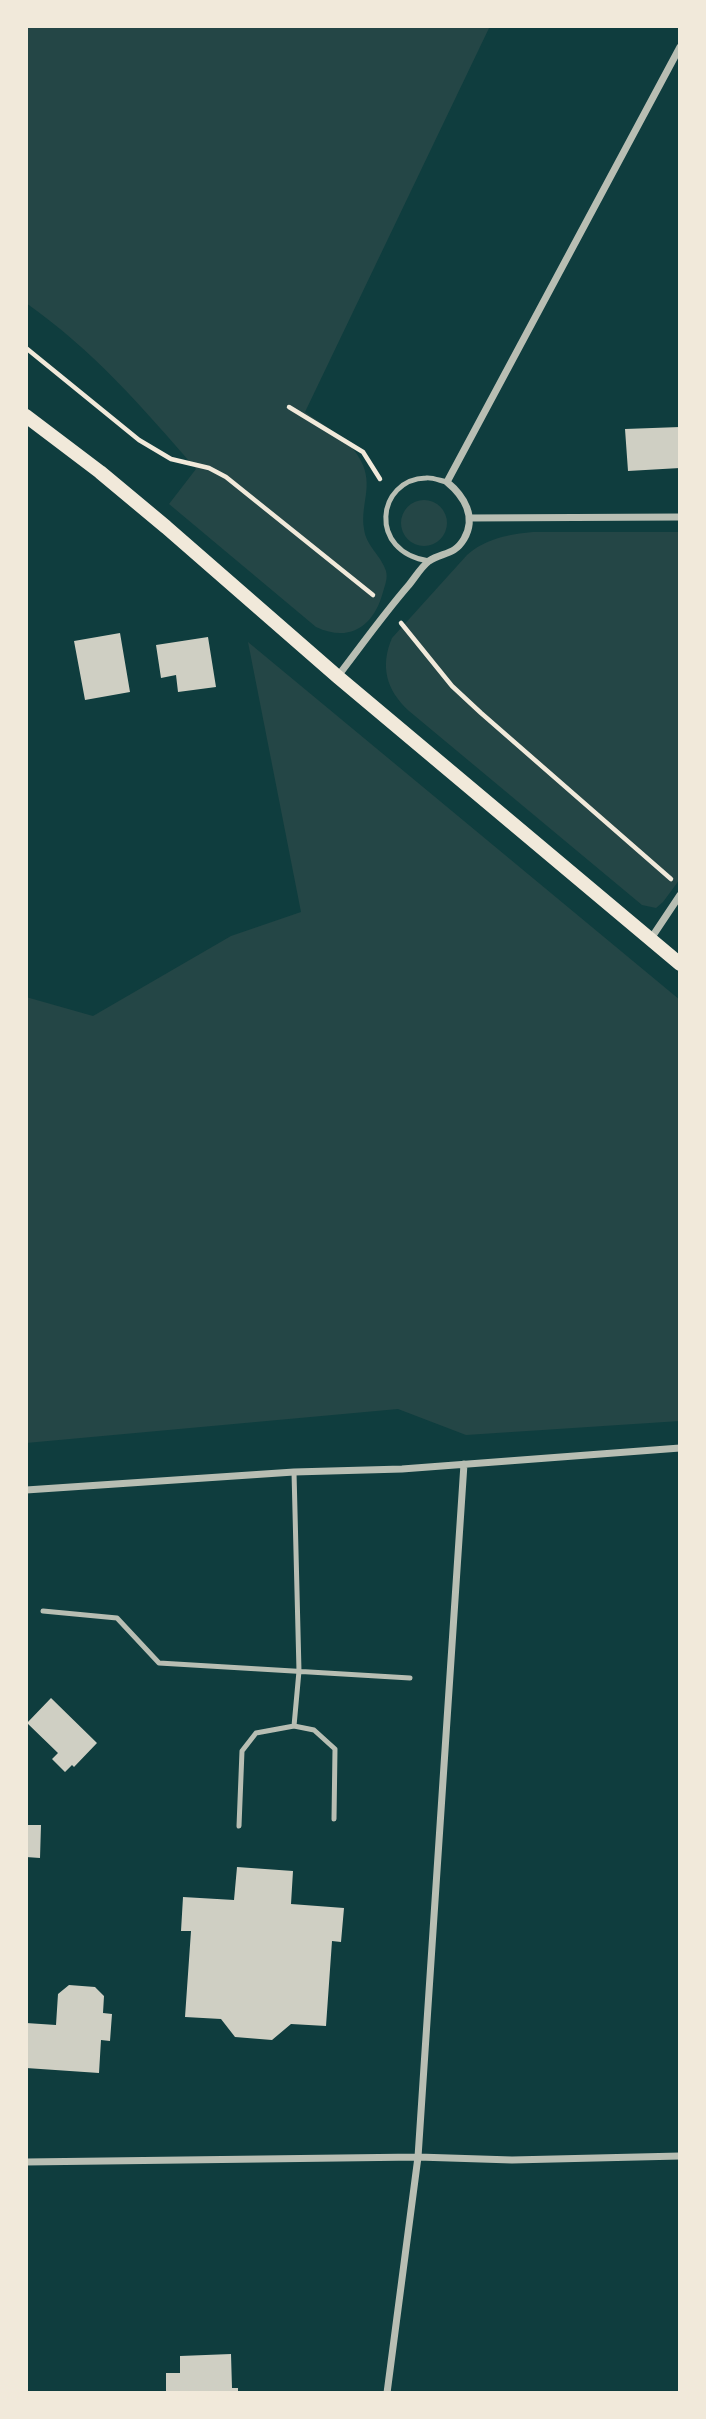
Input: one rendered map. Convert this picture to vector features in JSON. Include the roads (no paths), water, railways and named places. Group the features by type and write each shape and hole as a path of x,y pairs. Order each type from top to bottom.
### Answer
{"main road":[{"path":"26,416 166,527 338,677 680,964"}],"street":[{"path":"338,677 389,608 429,561 451,553 465,537 469,518 461,494 447,482 680,47"},
{"path":"469,518 680,517"},
{"path":"650,940 680,895"},
{"path":"26,1489 294,1472 402,1469 680,1448"},
{"path":"387,2393 418,2157 464,1464"},
{"path":"26,2162 418,2157 512,2160 680,2155"}],"lane":[{"path":"429,561 414,559 402,553 391,541 386,524 388,506 391,498 407,483 426,477 447,482"},
{"path":"294,1472 299,1671 294,1726"},
{"path":"43,1611 117,1618 159,1663 410,1678"},
{"path":"239,1826 242,1751 256,1733 294,1726 314,1730 335,1749 334,1819"}]}
